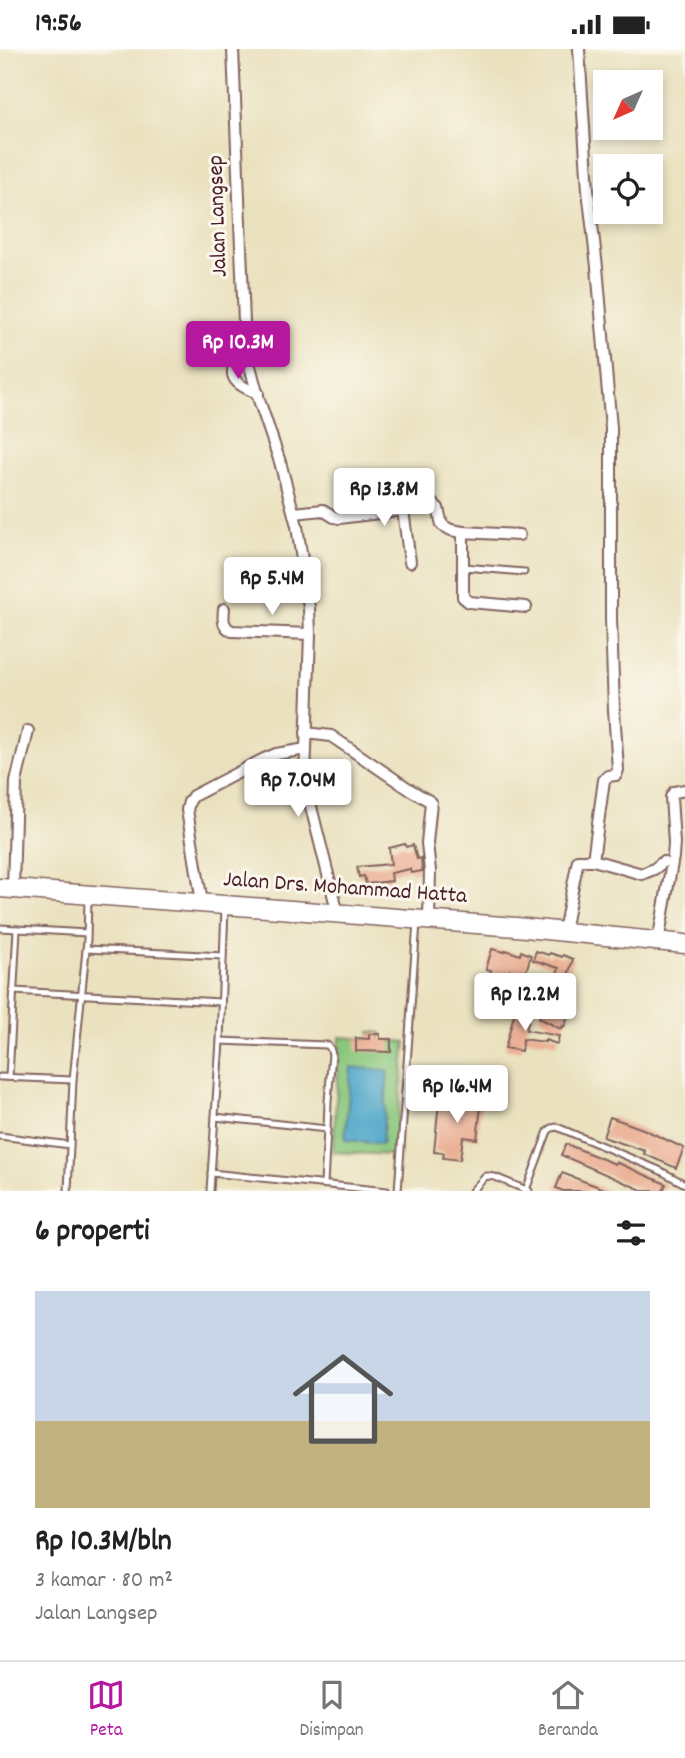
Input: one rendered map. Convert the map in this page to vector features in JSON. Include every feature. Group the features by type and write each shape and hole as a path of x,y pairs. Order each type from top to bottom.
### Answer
{"main road":[{"name":"Jalan Drs. Mohammad Hatta","path":"7,889 423,919 685,944"}],"street":[{"name":"Jalan Langsep","path":"233,49 246,348 298,526 310,633 306,777 308,795 338,914"},
{"path":"579,49 588,190 611,428 612,639 618,770 617,775 608,776 604,780 593,860"},
{"path":"246,348 233,364 233,378 237,384 257,393"},
{"path":"294,513 323,510 339,518 403,510 432,503 438,508 442,525 451,530 519,535"},
{"path":"403,510 410,562"},
{"path":"463,532 463,597 466,601 526,607"},
{"path":"224,609 223,622 226,628 232,631 310,633"},
{"path":"7,889 16,782 28,731"},
{"path":"306,733 331,736 431,802 426,843 430,871 423,919"},
{"path":"202,903 187,810 193,796 264,758 306,749"},
{"path":"658,942 668,859 677,839 671,797 674,792 685,790"},
{"path":"564,931 578,860 593,860 642,874 668,859"}],"lane":[{"path":"464,567 524,572"},
{"path":"68,1191 72,1080 86,950 88,895"},
{"path":"210,1191 225,905"},
{"path":"398,1191 423,919"},
{"path":"0,928 87,933"},
{"path":"9,1077 17,929"},
{"path":"86,950 223,955"},
{"path":"13,991 221,1002"},
{"path":"219,1041 327,1045 330,1048 332,1054 324,1184"},
{"path":"0,1077 72,1080"},
{"path":"405,1093 430,1095"},
{"path":"215,1117 327,1129"},
{"path":"472,1191 486,1176 527,1190 548,1131 556,1127 659,1170 685,1184"},
{"path":"0,1136 70,1145"},
{"path":"211,1173 387,1191"}],"green space":[{"path":"370,1032 381,1033 381,1040 406,1042 394,1155 333,1152 340,1037 370,1039"}],"water":[{"path":"351,1067 388,1071 382,1144 345,1140"}],"building":[{"path":"405,844 406,847 413,845 417,859 421,858 422,871 411,873 410,869 391,873 392,881 366,884 364,876 359,877 357,867 391,864 389,848"},
{"path":"492,949 520,955 521,951 531,955 525,975 510,970 504,985 523,995 516,1008 485,993 491,970 486,969"},
{"path":"536,951 573,959 565,992 552,987 559,968 533,960"},
{"path":"564,994 575,999 561,1029 539,1018 546,1004 557,1009"},
{"path":"515,1011 530,1015 526,1030 559,1036 557,1044 545,1040 523,1039 521,1051 505,1048"},
{"path":"369,1034 380,1034 380,1039 391,1039 391,1052 356,1051 356,1038 369,1039"},
{"path":"474,1088 483,1089 477,1139 463,1137 460,1160 443,1158 444,1153 434,1152 439,1101 472,1104"},
{"path":"610,1117 684,1148 676,1168 644,1154 645,1151 603,1137"},
{"path":"566,1144 666,1184 663,1191 644,1191 561,1155"},
{"path":"562,1173 607,1191 563,1191 556,1188"}]}
